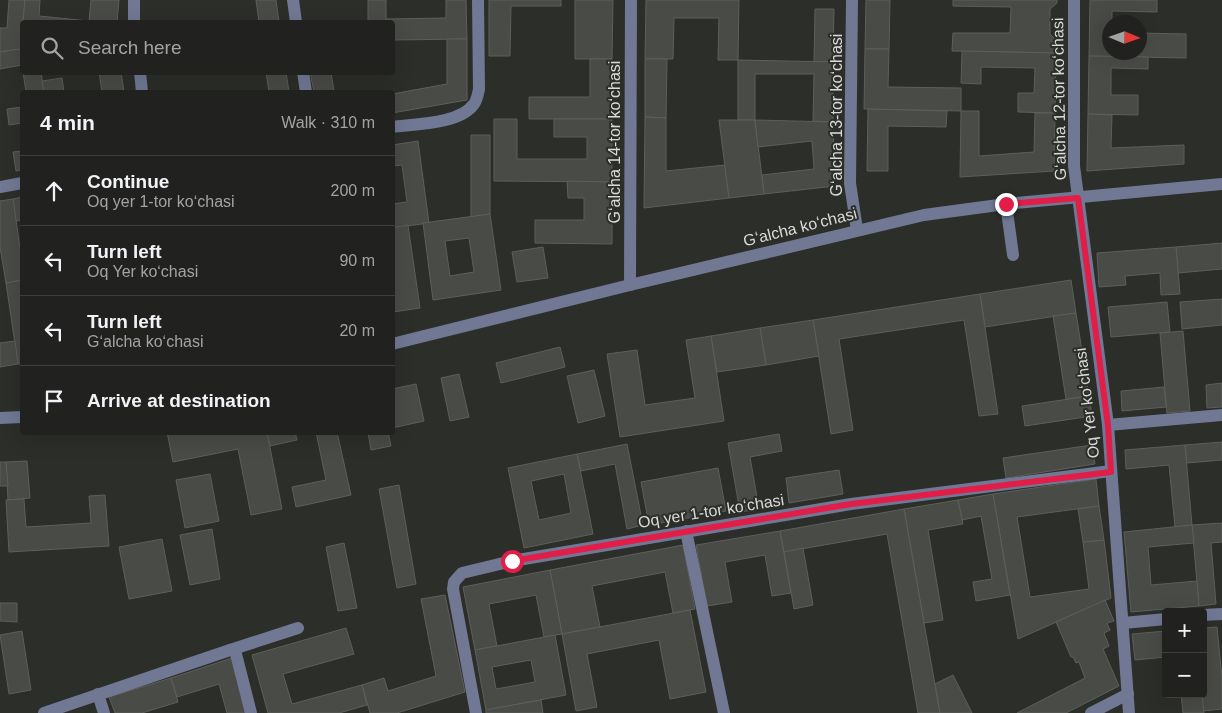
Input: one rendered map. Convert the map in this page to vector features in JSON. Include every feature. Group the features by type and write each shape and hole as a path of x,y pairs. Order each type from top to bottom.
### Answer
{"street":[{"path":"134,0 134,20"},
{"path":"293,0 296,20"},
{"path":"395,127 454,118 467,112 476,103 479,89 478,0"},
{"name":"Gʻalcha 14-tor koʻchasi","path":"630,285 631,0"},
{"name":"Gʻalcha 13-tor koʻchasi","path":"852,0 850,183 857,230"},
{"name":"Gʻalcha 12-tor koʻchasi","path":"1074,0 1074,166 1078,198"},
{"path":"140,75 142,90"},
{"path":"303,75 306,90"},
{"path":"0,187 20,183"},
{"name":"Gʻalcha koʻchasi","path":"395,343 924,215 1006,204 1222,184"},
{"name":"Oq Yer koʻchasi","path":"1078,198 1108,425 1129,713"},
{"path":"1006,204 1013,255"},
{"path":"1108,425 1222,415"},
{"path":"0,418 20,417"},
{"name":"Oq yer 1-tor koʻchasi","path":"476,713 453,589 457,577 462,573 512,561 851,504 1111,472"},
{"path":"686,531 724,713"},
{"path":"1207,615 1222,614"},
{"path":"1123,623 1162,619"},
{"path":"44,713 298,628"},
{"path":"230,650 236,654 251,713"},
{"path":"98,694 104,713"},
{"path":"1091,713 1128,694"}],"building":[{"path":"9,0 25,0 23,20 20,20 20,49 0,52 0,28 7,28"},
{"path":"25,0 40,0 39,16 79,20 23,20"},
{"path":"91,0 119,0 117,20 89,20"},
{"path":"256,0 276,0 279,20 259,20"},
{"path":"368,0 386,0 386,20 368,20"},
{"path":"446,0 466,0 467,39 395,40 395,20 386,20 386,19 446,18"},
{"path":"489,0 561,0 561,6 511,6 510,56 489,56"},
{"path":"575,0 613,0 612,59 575,59"},
{"path":"646,0 739,0 738,60 718,60 719,18 674,18 673,59 645,59"},
{"path":"866,0 890,0 889,49 865,49"},
{"path":"953,0 1057,0 1057,3 1050,9 1050,34 1056,40 1056,53 952,51 953,33 1010,33 1011,7 953,6"},
{"path":"1090,0 1157,0 1157,12 1112,11 1112,15 1102,15 1102,56 1089,56"},
{"path":"815,9 834,9 833,62 814,62"},
{"path":"1147,33 1186,34 1186,58 1147,57"},
{"path":"447,39 467,39 467,100 395,112 395,93 447,84"},
{"path":"20,49 20,65 0,69 0,52"},
{"path":"865,49 889,49 888,87 961,88 961,111 864,109"},
{"path":"962,51 1056,53 1055,113 1018,112 1018,93 1034,93 1035,68 981,67 981,84 961,83"},
{"path":"1089,56 1102,56 1102,60 1147,60 1148,57 1148,69 1111,68 1111,95 1138,95 1138,115 1088,114"},
{"path":"590,59 612,59 612,119 529,119 529,97 590,97"},
{"path":"645,59 667,59 666,118 645,117"},
{"path":"738,60 833,62 833,122 813,121 814,74 755,74 755,120 738,120"},
{"path":"23,75 41,75 44,90 26,90"},
{"path":"99,75 121,75 124,90 102,90"},
{"path":"266,75 286,75 289,90 269,90"},
{"path":"311,75 331,75 334,90 314,90"},
{"path":"62,78 64,90 44,90 42,81"},
{"path":"20,107 20,123 9,125 7,109"},
{"path":"868,109 947,111 946,127 888,126 888,171 867,171"},
{"path":"961,111 979,111 979,156 1034,152 1035,113 1055,113 1054,171 960,177"},
{"path":"1088,114 1112,115 1111,148 1184,145 1184,164 1087,171"},
{"path":"645,117 666,118 666,171 725,165 729,198 644,208"},
{"path":"494,119 517,119 517,159 587,159 587,137 554,137 554,119 612,119 612,182 494,181"},
{"path":"719,120 755,120 764,194 729,198"},
{"path":"755,120 833,122 835,186 764,194 762,175 814,169 812,141 758,147"},
{"path":"471,135 490,135 490,214 471,217"},
{"path":"418,141 429,223 395,228 395,204 407,202 402,165 395,166 395,145"},
{"path":"20,151 20,170 16,171 13,152"},
{"path":"567,181 612,182 612,244 535,243 535,220 584,220 584,198 568,198"},
{"path":"20,197 20,220 16,221 13,199"},
{"path":"13,199 20,248 20,280 6,283 0,247 0,201"},
{"path":"490,214 501,290 433,300 423,223","holes":["469,238 474,272 450,276 445,241"]},
{"path":"408,225 420,308 395,312 395,227"},
{"path":"1222,243 1222,269 1178,273 1176,247"},
{"path":"543,247 548,278 517,282 512,252"},
{"path":"1176,247 1180,294 1161,295 1160,273 1125,276 1126,285 1099,287 1097,253"},
{"path":"20,280 20,364 18,364 6,283"},
{"path":"1071,280 1076,313 985,327 980,294"},
{"path":"980,294 998,414 979,416 964,320 839,339 853,430 831,434 813,320"},
{"path":"1222,299 1222,325 1182,329 1180,302"},
{"path":"1167,302 1170,332 1111,337 1108,307"},
{"path":"1076,313 1089,396 1066,399 1053,316"},
{"path":"813,320 819,356 766,365 760,328"},
{"path":"760,328 766,365 717,372 711,336"},
{"path":"1183,331 1190,411 1167,413 1160,333"},
{"path":"711,336 724,421 620,437 607,354 637,350 645,405 695,398 686,340"},
{"path":"15,341 18,364 0,367 0,343"},
{"path":"560,347 565,367 501,383 496,363"},
{"path":"594,370 605,416 578,423 567,376"},
{"path":"459,374 469,417 450,421 441,378"},
{"path":"1222,383 1222,407 1207,408 1206,385"},
{"path":"416,384 424,421 395,427 395,388"},
{"path":"1164,387 1166,407 1122,411 1121,391"},
{"path":"1089,396 1092,416 1025,426 1022,406"},
{"path":"779,434 782,451 750,457 759,509 740,512 728,443"},
{"path":"168,435 268,435 282,509 251,515 238,449 173,462"},
{"path":"268,435 296,435 297,440 270,446"},
{"path":"317,435 338,435 351,495 296,507 292,487 326,480"},
{"path":"368,435 389,435 391,446 371,450"},
{"path":"1222,442 1222,460 1187,463 1185,445"},
{"path":"627,444 643,525 627,529 615,464 581,471 577,454"},
{"path":"1092,445 1095,464 1006,478 1003,458"},
{"path":"1185,445 1192,525 1175,527 1169,465 1126,469 1125,450"},
{"path":"577,454 593,534 524,548 508,468","holes":["564,474 571,513 539,520 531,481"]},
{"path":"27,461 30,498 8,500 6,462"},
{"path":"0,462 6,462 8,486 0,486"},
{"path":"718,468 726,511 649,525 641,482"},
{"path":"839,470 843,494 789,503 786,478"},
{"path":"210,474 219,521 185,528 176,480"},
{"path":"1096,479 1099,506 1017,517 1030,597 1089,589 1083,542 1104,540 1111,598 1018,639 993,494"},
{"path":"399,485 416,584 397,588 379,489"},
{"path":"993,494 1010,595 976,601 973,582 992,579 981,516 962,520 958,500"},
{"path":"105,495 109,546 9,552 6,500 24,499 26,527 91,523 89,496"},
{"path":"958,500 963,524 928,530 943,620 924,623 904,509"},
{"path":"1099,506 1104,540 1083,542 1078,509"},
{"path":"904,509 940,713 918,713 887,534 784,552 780,531"},
{"path":"1222,523 1222,542 1211,543 1216,604 1199,606 1192,525"},
{"path":"1192,525 1194,543 1148,547 1151,585 1197,581 1199,606 1131,612 1124,532"},
{"path":"212,529 220,579 190,585 180,535"},
{"path":"780,531 791,593 772,596 765,555 725,562 732,602 707,606 696,545"},
{"path":"162,539 172,591 129,599 119,547"},
{"path":"344,543 357,608 338,611 326,547"},
{"path":"683,545 695,609 673,613 665,572 592,586 600,627 562,634 550,570"},
{"path":"803,548 813,605 794,609 784,552"},
{"path":"550,570 562,634 544,637 536,595 489,604 497,646 475,650 463,587"},
{"path":"445,595 465,692 397,713 370,713 362,685 384,678 388,691 436,676 421,599"},
{"path":"1105,600 1114,621 1107,623 1110,630 1104,633 1109,646 1103,649 1119,686 1066,713 1017,713 1085,678 1079,662 1076,663 1073,657 1071,657 1056,622"},
{"path":"0,603 17,603 17,622 0,621"},
{"path":"690,610 706,692 670,699 659,640 587,654 597,707 576,711 562,634"},
{"path":"1217,627 1222,678 1222,709 1203,711 1202,698 1207,698 1207,628"},
{"path":"346,628 354,654 283,674 292,704 362,685 367,705 339,713 268,713 252,655"},
{"path":"22,631 31,690 9,694 0,635"},
{"path":"1162,631 1162,657 1135,660 1132,634"},
{"path":"555,635 566,695 486,710 475,650","holes":["531,660 535,682 496,689 492,667"]},
{"path":"232,658 246,713 227,713 219,684 177,697 171,678"},
{"path":"953,675 972,713 940,713 935,684"},
{"path":"171,678 178,702 142,713 115,713 109,697"},
{"path":"1181,698 1202,698 1204,713 1183,713"},
{"path":"541,700 543,713 486,713 486,710"}],"route":[{"path":"512,561 851,504 1111,472 1108,425 1078,198 1006,204"}]}
